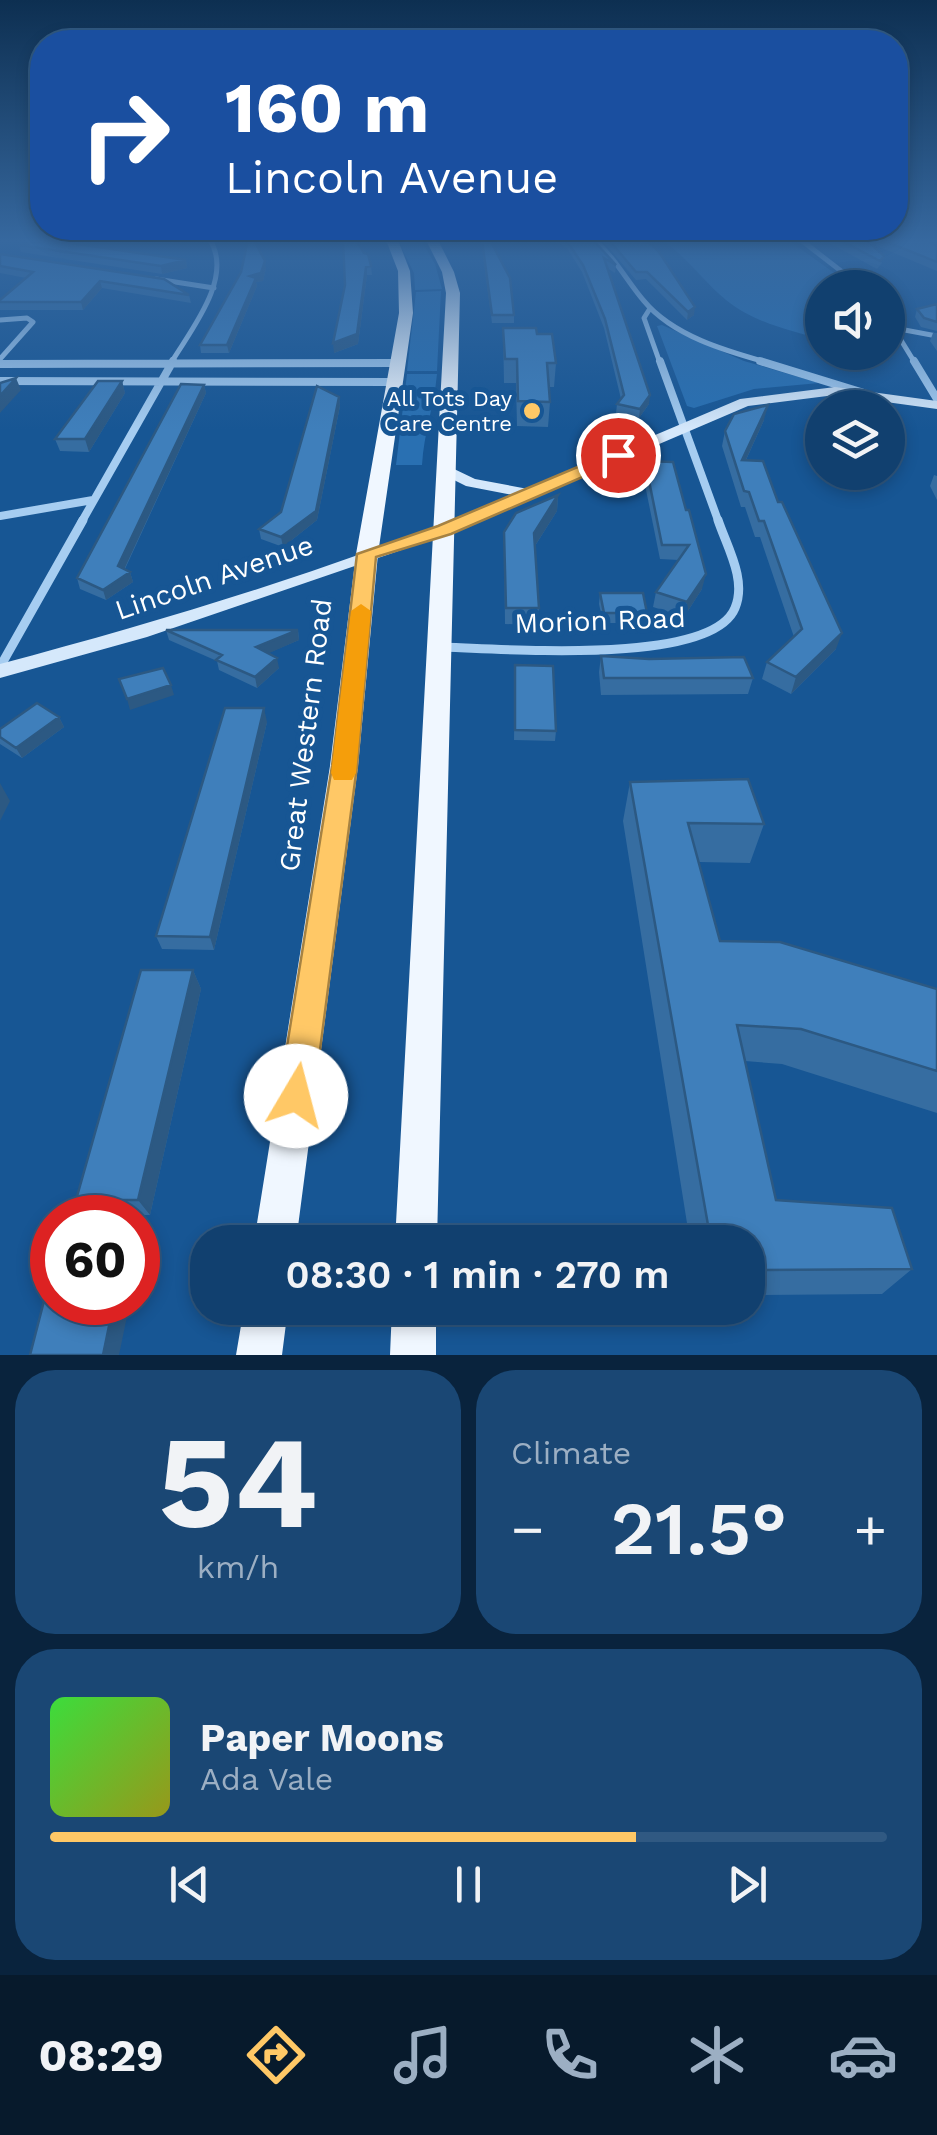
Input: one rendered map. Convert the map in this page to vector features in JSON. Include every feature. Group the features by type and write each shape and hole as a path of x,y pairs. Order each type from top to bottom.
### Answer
{"main road":[{"name":"Great Western Road","path":"277,1225 344,766 367,554 406,303"},
{"path":"417,1225 453,303"},
{"path":"259,1355 263,1325"},
{"path":"413,1355 414,1325"}],"street":[{"path":"0,669 206,303"},
{"path":"644,303 649,310 724,349 858,390"},
{"name":"Morion Road","path":"440,648 674,646 720,629 733,615 740,598 740,580 644,318 649,310"},
{"path":"0,320 27,318 34,322 0,361"},
{"path":"905,330 937,336"},
{"path":"905,347 937,402"},
{"path":"0,361 173,365 397,362"},
{"path":"0,380 393,382"},
{"name":"Lincoln Avenue","path":"0,669 140,633 444,530 726,408 805,393"},
{"name":"Lincoln Avenue","path":"905,398 937,402"},
{"path":"447,471 470,484 530,494"},
{"path":"0,516 93,500"}],"shaded area":[{"path":"415,303 440,303 437,371 407,371"},
{"path":"731,303 805,303 805,334 772,325"},
{"path":"657,326 744,361 819,383 754,389 694,408 687,406"},
{"path":"407,374 437,374 422,465 396,465"}],"building":[{"path":"223,303 245,303 227,345 200,345"},
{"path":"341,303 361,303 357,334 333,343"},
{"path":"490,303 513,303 514,315 492,315"},
{"path":"599,303 619,303 650,395 640,409 617,404 624,395"},
{"path":"679,303 693,303 695,307 688,312"},
{"path":"937,304 937,322 924,318 917,309"},
{"path":"503,328 536,328 537,334 552,334 556,363 547,363 550,402 518,401 517,359 505,359"},
{"path":"16,378 0,396 0,383"},
{"path":"98,381 122,381 85,439 55,439"},
{"path":"181,384 204,385 118,566 130,572 103,590 77,578"},
{"path":"317,386 339,397 316,511 281,537 259,529 281,512"},
{"path":"768,405 742,460 763,461 778,502 782,502 842,633 796,677 767,662 802,629 764,521 759,521 749,492 744,491 725,431 734,414"},
{"path":"645,461 673,462 689,510 706,574 687,602 656,592 689,545 662,545"},
{"path":"558,495 534,533 539,608 506,608 504,532 516,513"},
{"path":"600,593 643,593 647,613 604,613"},
{"path":"166,630 298,630 256,647 277,658 255,677 216,660 222,655"},
{"path":"601,656 744,657 753,678 604,678"},
{"path":"515,665 553,666 556,731 515,730"},
{"path":"163,668 171,685 127,699 119,679"},
{"path":"37,703 59,717 16,748 0,737 0,729"},
{"path":"225,708 264,708 210,937 156,936"},
{"path":"748,779 764,824 688,823 720,941 780,942 937,989 937,1071 801,1029 737,1025 776,1200 892,1208 912,1269 765,1270 765,1225 708,1225 630,782"},
{"path":"141,970 193,970 139,1195 77,1195"},
{"path":"38,1325 109,1325 103,1355 30,1355"}],"slow traffic":[{"path":"343,773 361,611"}],"place":[{"name":"All Tots Day Care Centre","path":"532,411"}],"route":[{"path":"296,1096 344,766 367,554 444,530 618,455"}]}
